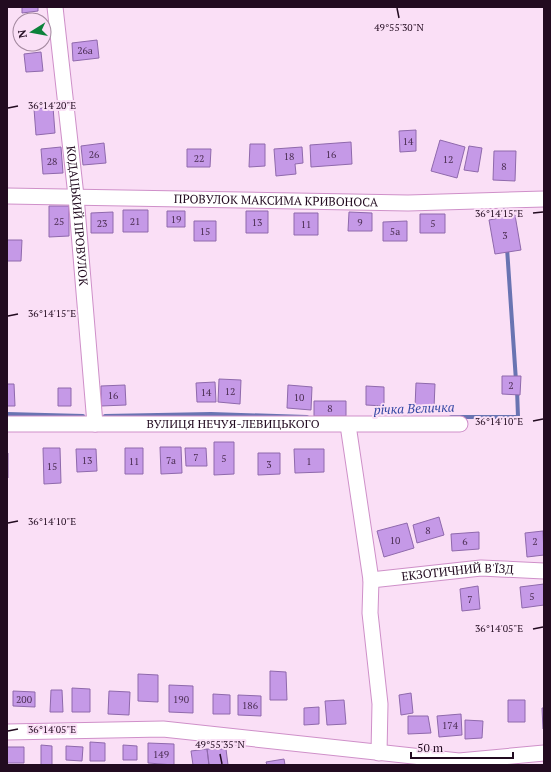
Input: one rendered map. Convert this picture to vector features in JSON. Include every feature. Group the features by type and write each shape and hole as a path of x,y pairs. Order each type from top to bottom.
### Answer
{"street":[{"name":"КОДАЦЬКИЙ ПРОВУЛОК","path":"55,7 76,196 95,424"},
{"name":"ПРОВУЛОК МАКСИМА КРИВОНОСА","path":"7,196 76,196 408,203 544,199"},
{"name":"ВУЛИЦЯ НЕЧУЯ-ЛЕВИЦЬКОГО","path":"7,424 460,424"},
{"path":"348,425 371,580 370,613 380,704 378,753"},
{"name":"ЕКЗОТИЧНИЙ В'ЇЗД","path":"371,580 481,568 544,571"},
{"path":"7,732 163,729 459,761 544,753"}],"building":[{"path":"22,7 38,7 38,11 22,12"},
{"path":"97,40 99,58 73,61 72,43"},
{"path":"41,52 43,71 26,72 24,54"},
{"path":"53,107 55,133 36,135 34,109"},
{"path":"416,130 416,151 400,152 399,131"},
{"path":"440,140 465,147 457,178 431,171"},
{"path":"351,142 352,164 311,167 310,145"},
{"path":"104,143 106,163 83,165 81,146"},
{"path":"250,144 265,144 265,166 249,167"},
{"path":"469,146 482,148 478,172 464,170"},
{"path":"61,147 63,173 43,174 41,149"},
{"path":"302,147 303,163 295,164 296,174 276,176 274,149"},
{"path":"187,149 211,149 210,167 187,167"},
{"path":"494,151 516,151 515,181 493,180"},
{"path":"49,206 69,206 69,236 49,237"},
{"path":"123,210 148,210 148,232 123,232"},
{"path":"167,211 185,211 185,227 167,227"},
{"path":"246,211 268,211 268,233 246,233"},
{"path":"113,212 113,233 91,233 91,213"},
{"path":"349,212 372,213 372,231 348,231"},
{"path":"294,213 318,213 318,235 294,235"},
{"path":"420,214 445,214 445,233 420,233"},
{"path":"515,215 521,250 495,254 489,220"},
{"path":"194,221 216,221 216,241 194,241"},
{"path":"407,221 407,241 383,241 383,222"},
{"path":"7,240 22,240 21,261 7,261"},
{"path":"502,376 521,376 520,395 502,394"},
{"path":"219,379 241,380 240,404 218,402"},
{"path":"215,382 216,402 197,402 196,383"},
{"path":"416,383 435,384 434,408 415,407"},
{"path":"7,384 14,384 15,406 7,406"},
{"path":"125,385 126,405 101,406 101,386"},
{"path":"288,385 312,387 311,410 287,408"},
{"path":"366,386 384,387 384,406 366,405"},
{"path":"58,388 71,388 71,406 58,406"},
{"path":"314,401 346,401 346,416 314,416"},
{"path":"214,442 234,442 234,474 214,475"},
{"path":"160,447 181,447 182,473 161,474"},
{"path":"43,448 60,448 61,483 44,484"},
{"path":"125,448 143,448 143,474 125,474"},
{"path":"185,448 206,448 207,466 186,466"},
{"path":"76,449 96,449 97,471 77,472"},
{"path":"294,449 324,449 324,472 295,473"},
{"path":"8,453 8,478 7,478"},
{"path":"258,453 280,453 280,474 258,475"},
{"path":"439,517 444,535 417,543 413,525"},
{"path":"407,523 414,548 384,557 377,531"},
{"path":"543,531 544,555 527,557 525,533"},
{"path":"479,532 479,549 452,551 451,534"},
{"path":"544,584 544,605 522,608 520,587"},
{"path":"478,586 480,609 462,611 460,589"},
{"path":"270,671 286,672 287,700 270,700"},
{"path":"138,674 158,675 158,702 138,701"},
{"path":"169,685 193,686 193,713 169,712"},
{"path":"72,688 90,689 90,712 72,712"},
{"path":"51,690 62,690 63,712 50,712"},
{"path":"13,691 35,692 35,707 13,706"},
{"path":"109,691 130,692 129,715 108,714"},
{"path":"411,693 413,713 401,715 399,695"},
{"path":"213,694 230,695 230,714 213,714"},
{"path":"238,695 261,696 261,716 238,715"},
{"path":"344,700 346,724 327,725 325,701"},
{"path":"508,700 525,700 525,722 508,722"},
{"path":"319,707 319,724 304,725 304,708"},
{"path":"542,708 544,708 544,729 543,729"},
{"path":"461,714 462,735 439,737 437,716"},
{"path":"408,716 428,716 431,733 408,734"},
{"path":"465,720 483,721 482,738 465,739"},
{"path":"90,742 105,743 105,761 90,761"},
{"path":"148,743 174,744 174,765 148,763"},
{"path":"41,745 52,746 52,765 41,765"},
{"path":"123,745 137,746 137,760 123,760"},
{"path":"66,746 83,747 82,761 66,760"},
{"path":"7,747 24,747 24,763 7,763"},
{"path":"207,749 209,765 193,765 191,751"},
{"path":"207,749 226,749 228,765 209,765"},
{"path":"284,759 285,765 267,765 266,762"}],"waterway":[{"name":"річка Величка","path":"505,205 505,221"},
{"name":"річка Величка","path":"507,248 516,381"},
{"name":"річка Величка","path":"451,417 518,417 517,389"},
{"name":"річка Величка","path":"7,414 83,416"},
{"name":"річка Величка","path":"105,416 211,414 307,417"}]}
